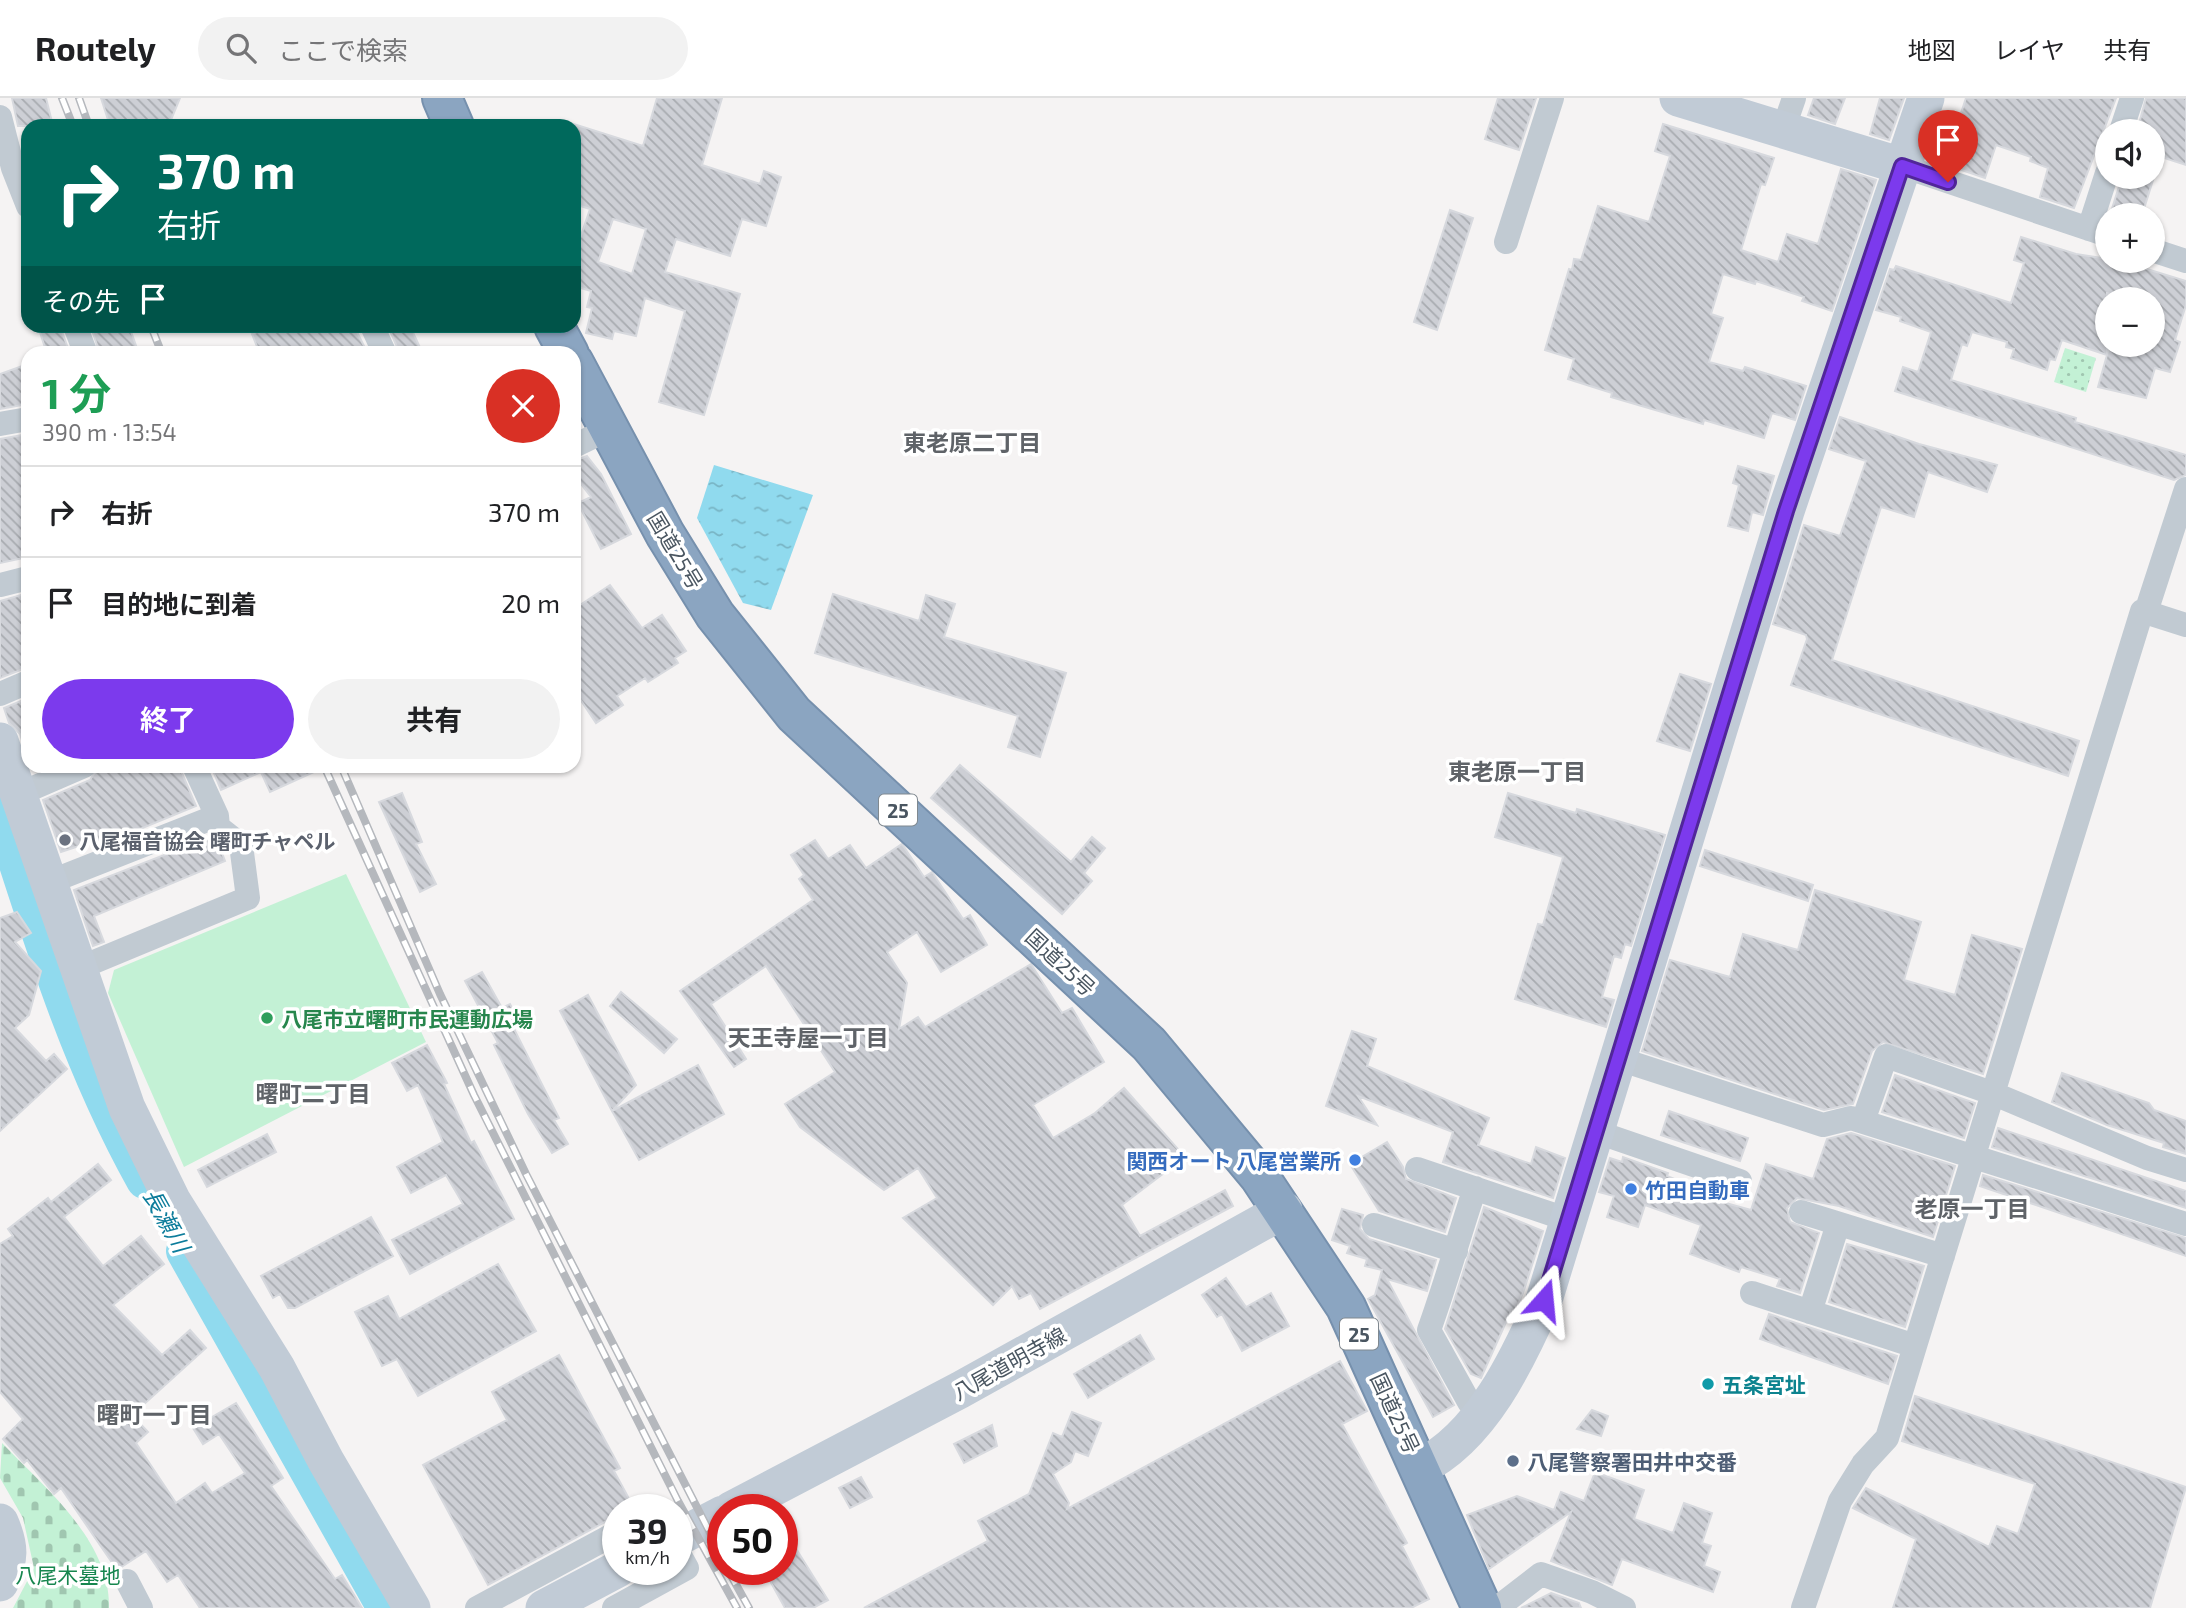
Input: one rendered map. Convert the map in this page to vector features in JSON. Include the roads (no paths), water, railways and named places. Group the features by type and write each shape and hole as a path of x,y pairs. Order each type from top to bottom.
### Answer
{"highway":[{"path":"442,98 451,119"},
{"name":"国道25号","path":"581,377 665,534 715,615 794,714 1149,1044 1284,1210 1346,1307 1482,1608"}],"main road":[{"path":"1420,1467 1437,1459 1480,1415 1502,1386 1544,1300 1786,511 1926,98"},
{"path":"1690,100 1788,114 1902,166"},
{"path":"0,741 127,1108 172,1200 276,1368 326,1461 412,1608"},
{"name":"八尾道明寺線","path":"761,1494 981,1379 1284,1210"},
{"path":"0,1522 9,1542 10,1559 1,1577"},
{"path":"693,1539 707,1527"},
{"path":"544,1608 602,1577"}],"street":[{"path":"1506,242 1552,98"},
{"path":"2125,119 2132,98"},
{"path":"0,117 21,188"},
{"path":"1902,166 2095,231"},
{"path":"2165,254 2186,261"},
{"path":"0,424 21,420"},
{"path":"581,443 609,429"},
{"path":"2146,612 2186,489"},
{"path":"0,585 21,580"},
{"path":"1803,1608 1840,1501 1863,1464 1887,1438 2142,611 2186,625"},
{"path":"0,694 21,685"},
{"path":"17,795 69,773"},
{"path":"77,969 248,898 241,845 218,827 217,816 197,773"},
{"path":"47,883 217,816"},
{"path":"1863,1121 1886,1056 1992,1093 2147,1158 2186,1170"},
{"path":"1619,1059 1823,1125 1851,1118 1863,1121 2186,1224"},
{"path":"1597,1132 1740,1181"},
{"path":"1417,1169 1569,1220"},
{"path":"1475,1188 1429,1330 1469,1402 1480,1415"},
{"path":"1801,1212 1943,1256"},
{"path":"1810,1312 1838,1224"},
{"path":"1374,1225 1456,1251"},
{"path":"1752,1293 1915,1346"},
{"path":"477,1608 602,1541"},
{"path":"1497,1608 1541,1574 1591,1592 1624,1608"},
{"path":"127,1581 141,1608"},
{"path":"614,1608 656,1585"}],"water":[{"path":"714,465 813,495 771,610 743,603 697,518"}],"waterway":[{"name":"長瀬川","path":"0,808 63,998 100,1090 145,1180"},
{"name":"長瀬川","path":"185,1251 386,1608"}],"railway":[{"path":"62,98 70,119"},
{"path":"79,98 86,119"},
{"path":"154,333 159,346"},
{"path":"327,773 474,1095 678,1501 737,1608"},
{"path":"344,773 440,994 526,1174 707,1527"},
{"path":"736,1585 749,1608"}],"place":[{"name":"八尾福音協会 曙町チャペル","path":"65,840"},
{"name":"八尾市立曙町市民運動広場","path":"267,1018"},
{"name":"関西オート 八尾営業所","path":"1355,1160"},
{"name":"竹田自動車","path":"1631,1189"},
{"name":"五条宮址","path":"1708,1384"},
{"name":"八尾警察署田井中交番","path":"1513,1461"}],"district":[{"name":"東老原二丁目","path":"972,442"},
{"name":"東老原一丁目","path":"1517,771"},
{"name":"天王寺屋一丁目","path":"808,1037"},
{"name":"曙町二丁目","path":"313,1093"},
{"name":"老原一丁目","path":"1972,1208"},
{"name":"曙町一丁目","path":"154,1414"}],"park label":[{"name":"八尾木墓地","path":"68,1574"}]}
